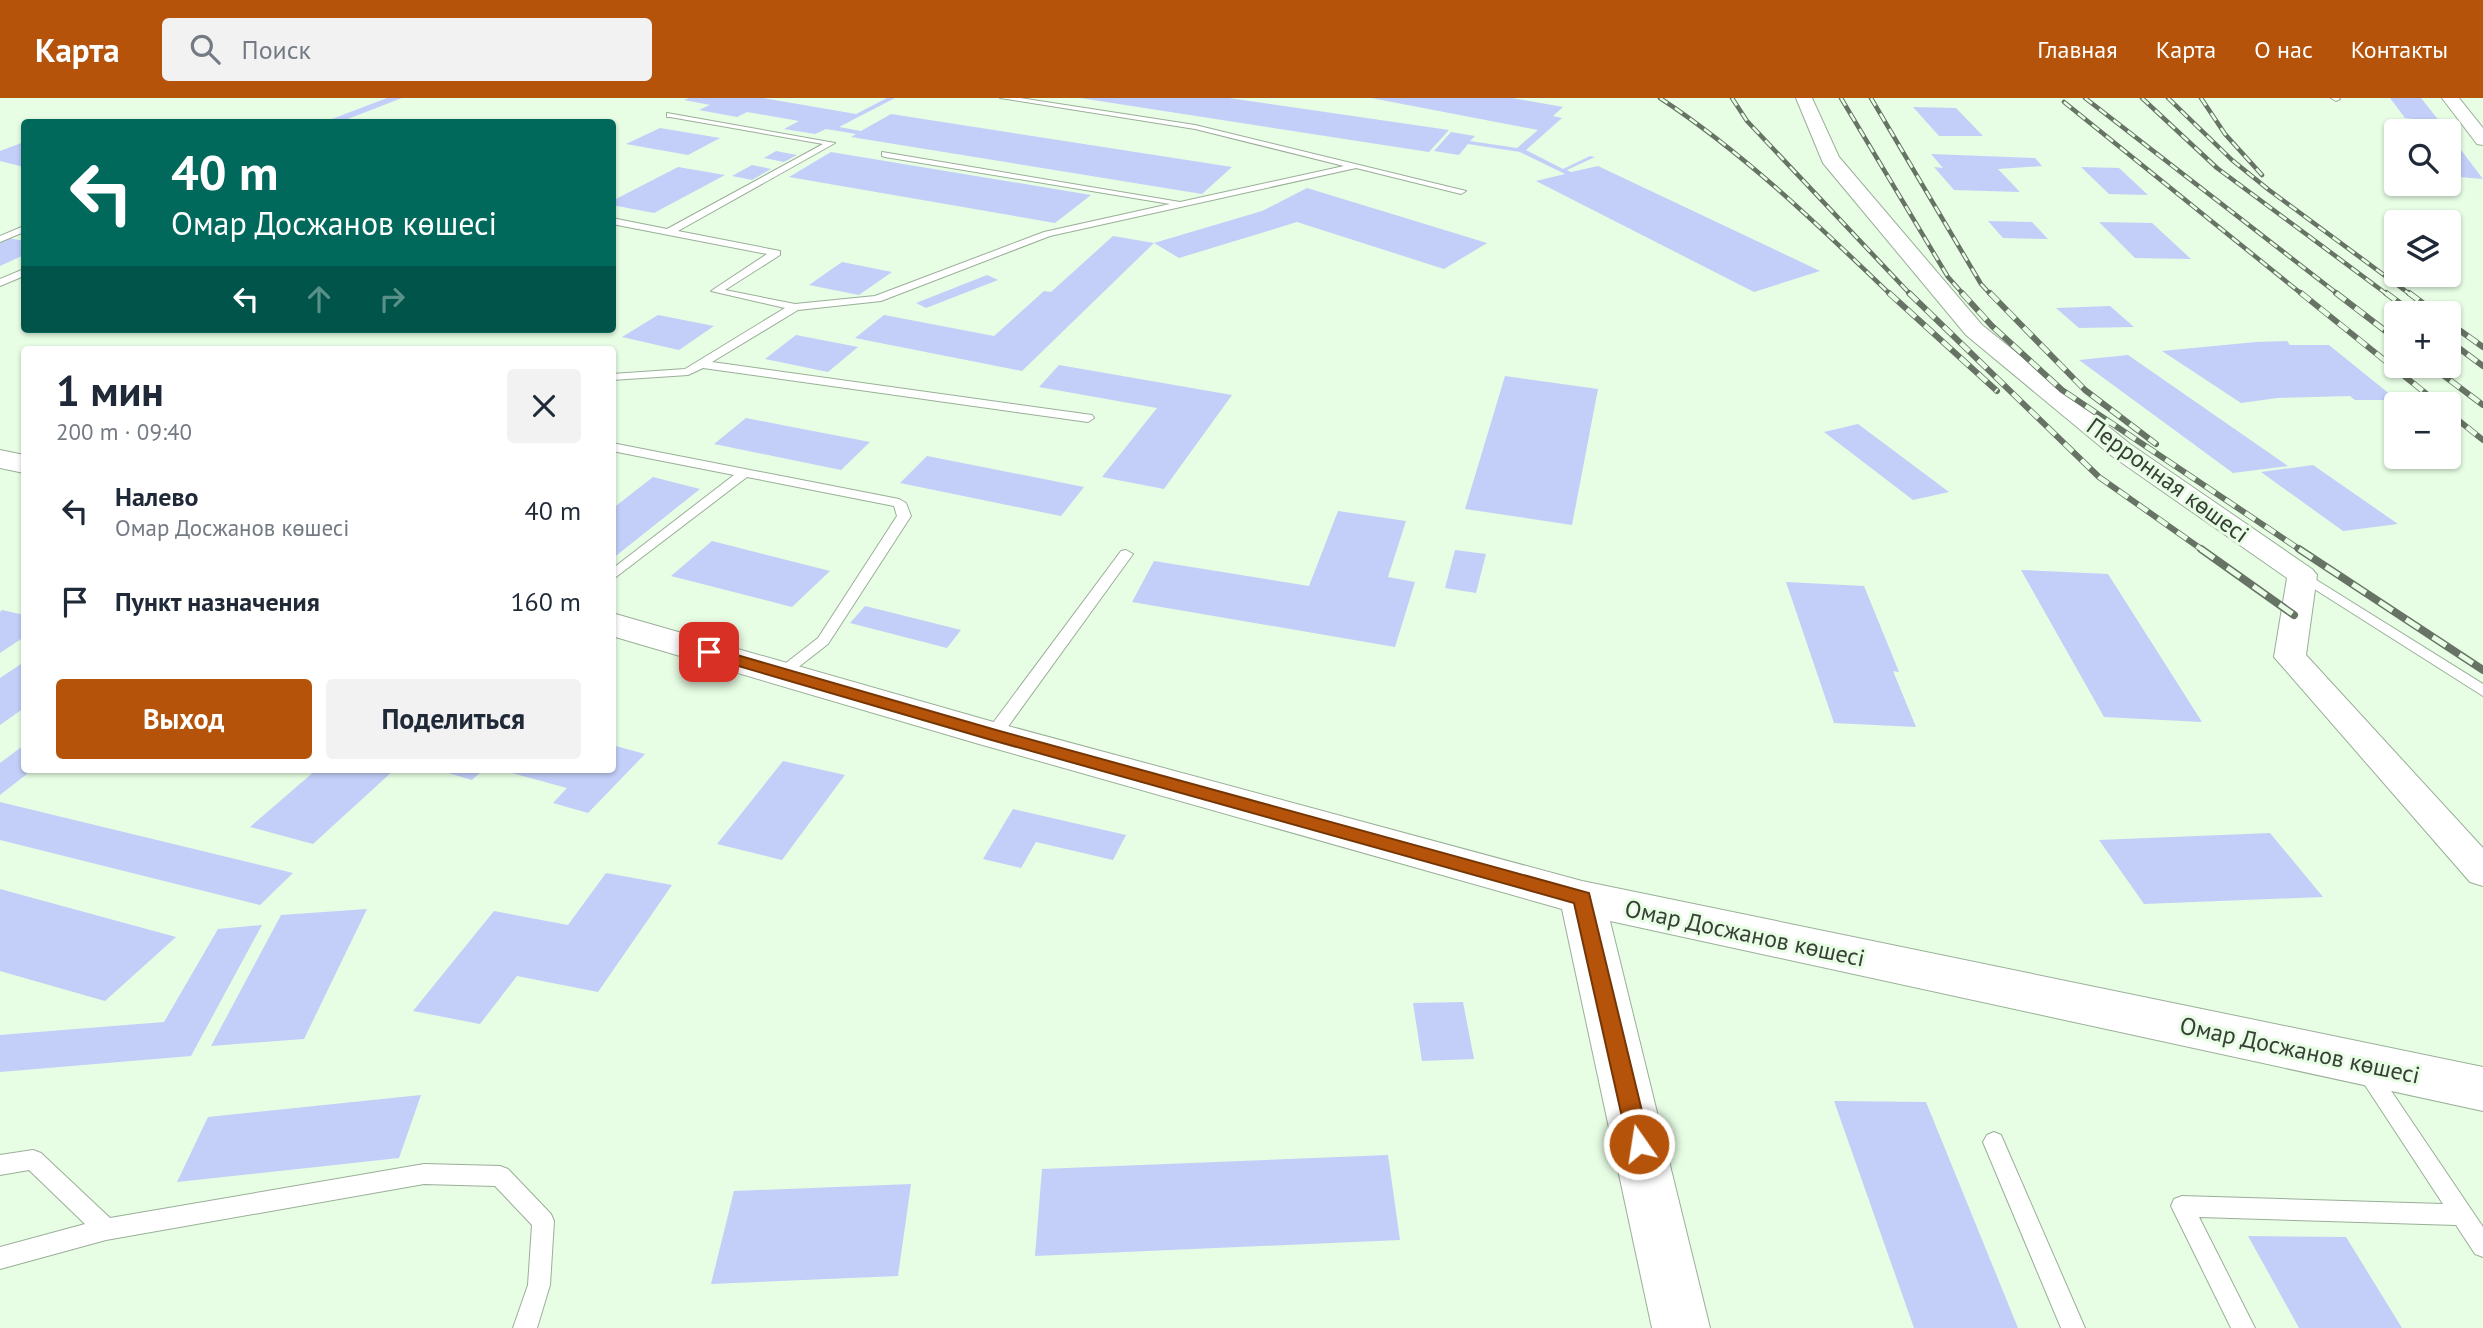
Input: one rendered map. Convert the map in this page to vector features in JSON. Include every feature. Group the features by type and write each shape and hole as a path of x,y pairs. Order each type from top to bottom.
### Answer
{"street":[{"name":"Перронная көшесі","path":"1804,98 1830,159 1974,330 2121,450 2302,575"},
{"path":"2450,98 2483,139"},
{"path":"0,460 21,464"},
{"path":"2302,575 2290,657 2483,872"},
{"name":"Омар Досжанов көшесі","path":"616,625 993,735 1582,898 2483,1089"},
{"path":"1582,898 1681,1328"}],"lane":[{"path":"1004,98 1195,127 1461,191"},
{"path":"669,232 831,143 670,115"},
{"path":"884,153 1185,204"},
{"path":"616,222 776,253 716,291 794,307 877,299 1047,234 1354,166"},
{"path":"0,239 21,230"},
{"path":"0,283 21,273"},
{"path":"616,377 688,372 794,307"},
{"path":"700,364 1088,418"},
{"path":"616,448 899,503 904,516 823,641 782,673"},
{"path":"616,573 744,473"},
{"path":"993,735 1126,555"},
{"path":"2302,575 2483,691"},
{"path":"2362,1064 2483,1246"},
{"path":"1994,1142 2073,1328"},
{"path":"0,1165 33,1160 106,1229"},
{"path":"0,1258 106,1229 424,1174 500,1176 543,1221 539,1285 525,1328"},
{"path":"2243,1328 2182,1206 2462,1215"}],"building":[{"path":"387,98 402,98 348,119 332,119"},
{"path":"763,98 856,114 887,98 895,98 839,127 861,131 891,114 1232,167 1202,194 851,137 856,134 826,129 815,134 784,129 799,121 747,112 737,117 699,110 710,105 684,100"},
{"path":"1080,98 1229,98 1449,130 1429,152"},
{"path":"1371,98 1512,98 1563,107 1553,116 1562,118 1526,150 1563,169 1590,156 1595,157 1567,170 1571,172 1598,166 1820,271 1754,292 1536,181 1565,174 1520,152 1468,144 1459,155 1434,151 1451,132 1475,136 1470,141 1517,148 1538,130"},
{"path":"2390,98 2421,98 2438,119 2414,119 2405,118"},
{"path":"1913,107 1956,108 1983,136 1939,136"},
{"path":"660,128 720,138 688,155 626,144"},
{"path":"21,143 21,166 0,161 0,151"},
{"path":"2461,150 2483,179 2461,177"},
{"path":"776,151 797,155 784,162 764,158"},
{"path":"831,152 1091,195 1055,223 789,177"},
{"path":"1931,154 2035,158 2042,166 1998,169 2020,192 1954,190 1934,167 1943,168"},
{"path":"752,165 771,169 752,180 732,176"},
{"path":"678,167 725,175 654,213 616,206 616,199"},
{"path":"2081,167 2119,168 2148,195 2109,194"},
{"path":"1307,188 1487,243 1444,269 1297,222 1179,258 1154,243 1262,211"},
{"path":"1988,221 2032,222 2048,239 2003,238"},
{"path":"2099,222 2152,223 2191,259 2135,258"},
{"path":"1113,236 1154,243 1022,371 855,338 884,315 994,336 1044,291 1051,292"},
{"path":"9,238 21,240 21,256 0,266 0,242"},
{"path":"842,262 892,272 859,295 809,285"},
{"path":"987,275 998,280 926,308 916,303"},
{"path":"2110,306 2134,327 2079,328 2056,308"},
{"path":"658,315 714,326 679,350 622,337"},
{"path":"796,335 858,347 828,372 765,359"},
{"path":"2287,341 2290,345 2329,345 2387,392 2384,392 2384,400 2355,400 2350,396 2277,398 2241,403 2162,351"},
{"path":"2128,355 2288,466 2233,473 2079,360"},
{"path":"1059,365 1232,395 1164,489 1102,477 1157,408 1039,387"},
{"path":"1505,376 1598,389 1572,525 1465,509"},
{"path":"746,418 870,442 841,470 714,444"},
{"path":"1858,424 1949,492 1913,500 1824,432"},
{"path":"927,456 1084,487 1061,516 900,483"},
{"path":"2313,465 2398,524 2343,531 2261,472"},
{"path":"653,477 700,489 616,556 616,506"},
{"path":"1338,511 1406,521 1388,577 1415,582 1395,647 1132,602 1154,561 1309,586"},
{"path":"712,541 830,571 792,607 671,576"},
{"path":"1455,550 1486,554 1476,593 1445,588"},
{"path":"2021,570 2108,574 2202,722 2104,717"},
{"path":"1786,582 1864,586 1899,672 1893,671 1916,727 1834,723"},
{"path":"865,606 961,630 947,648 850,623"},
{"path":"2,610 21,614 21,639 0,653"},
{"path":"21,664 21,710 0,725 0,678"},
{"path":"616,746 645,754 588,813 553,803 567,788 511,773 616,773"},
{"path":"21,747 21,773 28,773 0,795 0,763"},
{"path":"783,761 845,775 782,860 717,844"},
{"path":"313,773 391,773 313,844 250,827"},
{"path":"448,773 480,773 472,780"},
{"path":"0,802 293,873 260,905 0,840"},
{"path":"1013,809 1126,835 1113,860 1036,842 1021,868 983,859"},
{"path":"2270,833 2323,897 2144,904 2099,840"},
{"path":"606,873 672,885 598,992 517,976 480,1024 413,1011 494,911 568,925"},
{"path":"0,889 176,937 105,1001 0,971"},
{"path":"367,909 304,1039 211,1046 281,915"},
{"path":"262,925 191,1056 0,1072 0,1035 164,1022 218,929"},
{"path":"1463,1002 1474,1059 1422,1061 1413,1003"},
{"path":"421,1095 399,1158 177,1182 208,1117"},
{"path":"1834,1101 1926,1102 2018,1328 1914,1328"},
{"path":"1388,1155 1400,1240 1035,1256 1042,1169"},
{"path":"911,1184 898,1276 711,1284 734,1191"},
{"path":"2248,1236 2346,1237 2402,1328 2299,1328"}],"railway":[{"path":"1660,98 1751,166 1891,295"},
{"path":"1732,98 1747,121 1910,294"},
{"path":"1841,98 1948,277 1964,295"},
{"path":"1871,98 1981,284 1991,295"},
{"path":"2085,98 2339,295"},
{"path":"2142,98 2217,168 2388,295"},
{"path":"2168,98 2232,160 2269,190 2411,295"},
{"path":"2201,98 2225,134 2262,175"},
{"path":"2064,102 2303,295"},
{"path":"1889,293 1997,391"},
{"path":"1962,293 1992,326 2062,390 2300,550"},
{"path":"1990,293 2085,390 2156,444"},
{"path":"2301,293 2424,392"},
{"path":"2336,293 2384,330"},
{"path":"2386,293 2397,301"},
{"path":"2409,293 2420,301"},
{"path":"1910,294 2099,477 2204,551"},
{"path":"2461,331 2483,347"},
{"path":"2461,350 2483,366"},
{"path":"2447,378 2483,405"},
{"path":"2461,422 2483,440"},
{"path":"2201,549 2294,615"},
{"path":"2300,550 2483,670"}],"route":[{"path":"709,652 993,735 1582,898 1639,1144"}]}
